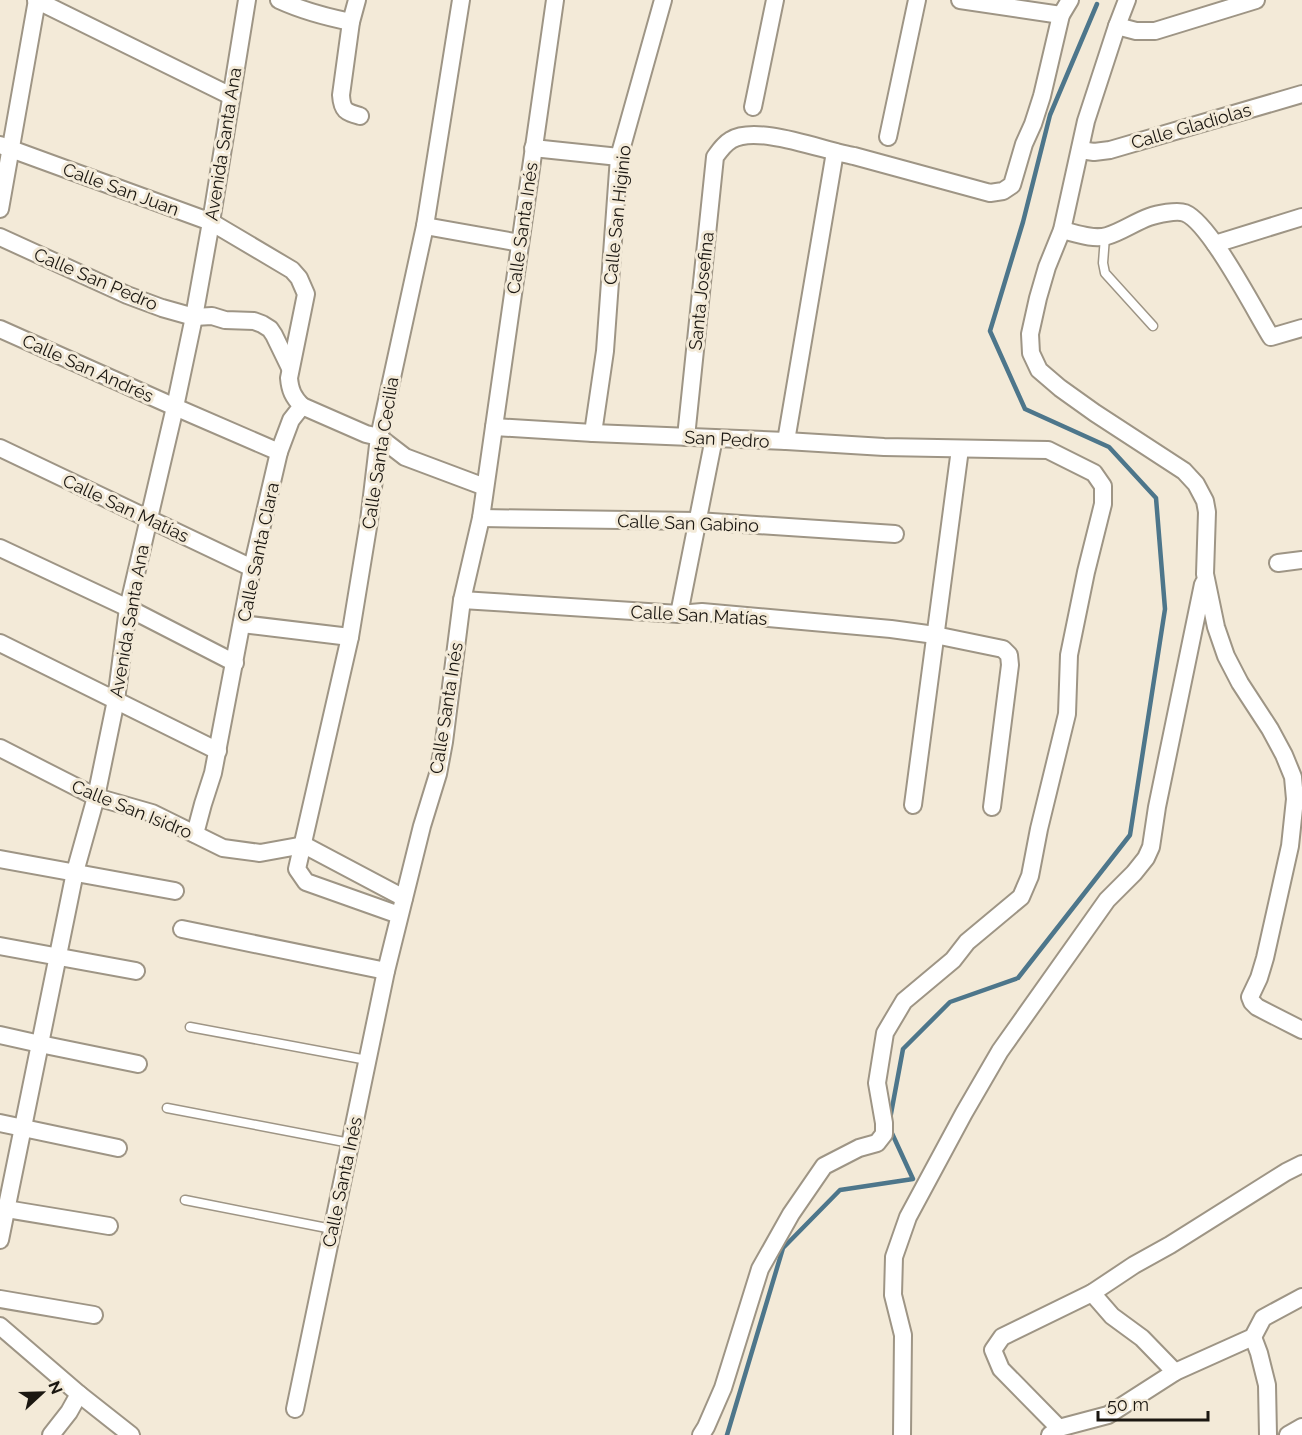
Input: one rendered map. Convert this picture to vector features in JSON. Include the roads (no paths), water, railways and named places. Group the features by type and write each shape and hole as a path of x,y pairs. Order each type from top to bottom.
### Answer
{"street":[{"path":"0,209 5,147 36,0 231,96"},
{"name":"Avenida Santa Ana","path":"0,1240 3,1209 23,1127 75,872 96,797 116,700 128,608 176,408 211,222 247,0"},
{"path":"279,0 321,16 351,22"},
{"path":"357,0 351,22 341,95 345,110 360,116"},
{"name":"Calle Santa Cecilia","path":"399,915 306,882 297,869 350,637 369,521 379,437 425,226 460,0"},
{"name":"Calle Santa Inés","path":"295,1409 386,971 422,826 438,774 444,742 462,600 481,518 555,0"},
{"name":"Calle San Higinio","path":"593,433 604,351 619,157 663,0"},
{"path":"753,107 775,0"},
{"path":"888,137 917,0"},
{"path":"960,0 1062,15"},
{"path":"786,441 835,152 990,193 1003,191 1012,185 1018,169 1024,144 1042,96 1062,15 1070,0"},
{"path":"902,1435 903,1335 893,1295 894,1257 908,1218 1000,1051 1107,900 1134,873 1151,848 1157,807 1205,574 1207,512 1205,501 1196,484 1184,471 1060,388 1039,370 1031,353 1030,334 1038,298 1047,267 1062,230 1086,121 1127,0"},
{"path":"1117,27 1136,31 1155,31 1256,0"},
{"name":"Calle Gladiolas","path":"1080,150 1094,152 1110,150 1302,94"},
{"name":"Santa Josefina","path":"686,437 715,157 731,139 742,135 779,137 835,152"},
{"name":"Calle San Juan","path":"5,147 211,222 292,270 299,278 306,294 290,368"},
{"path":"533,148 619,157"},
{"path":"1062,230 1088,236 1106,237 1151,216 1168,212 1184,212 1195,220 1215,244 1271,337 1302,328"},
{"path":"1215,244 1302,217"},
{"path":"425,226 519,243"},
{"name":"Calle San Pedro","path":"0,237 127,295 162,308 194,317 204,315 262,324 274,335 290,368"},
{"name":"Calle San Andrés","path":"0,329 176,408"},
{"path":"290,368 290,388 294,398 302,406 366,434 379,437 405,457 485,487"},
{"name":"Calle Santa Clara","path":"195,834 218,752 252,568 279,452 291,420 302,406"},
{"path":"176,408 279,452"},
{"name":"San Pedro","path":"494,427 884,447 1048,450 1094,473 1103,486 1103,504 1069,655 1067,714 1030,876 1020,897 967,942 954,960 904,1000 885,1033 877,1083 884,1134 877,1143 859,1148 824,1166 791,1214 760,1269 723,1388 701,1435"},
{"path":"679,614 714,438"},
{"name":"Calle San Matías","path":"0,448 252,568"},
{"path":"913,805 960,449"},
{"name":"Calle San Gabino","path":"481,518 698,521 895,534"},
{"path":"0,548 128,608 235,663"},
{"path":"1278,563 1302,560"},
{"path":"1205,574 1216,627 1226,656 1240,683 1270,729 1293,777 1295,799 1290,846 1265,958 1250,997 1257,1007 1302,1030"},
{"name":"Calle San Matías","path":"462,600 679,614 702,612 891,628 1003,649 1009,655 1010,665 992,807"},
{"path":"242,624 350,637"},
{"path":"0,643 218,752"},
{"name":"Calle San Isidro","path":"0,748 96,797 153,813 223,848 260,853 304,845"},
{"path":"304,845 404,898"},
{"path":"0,859 176,891"},
{"path":"182,929 386,971"},
{"path":"0,946 136,971"},
{"path":"0,1035 138,1064"},
{"path":"0,1123 118,1148"},
{"path":"1302,1164 1134,1265 1092,1293 1002,1337 993,1350 1001,1369 1054,1432 1108,1415 1175,1372 1253,1337 1263,1318 1302,1298"},
{"path":"3,1209 109,1226"},
{"path":"1092,1293 1112,1316 1142,1338 1175,1372"},
{"path":"0,1299 94,1315"},
{"path":"2,1334 131,1435"},
{"path":"1253,1337 1267,1385 1268,1435"},
{"path":"1215,1354 1240,1352 1248,1355 1262,1370"},
{"path":"51,1435 69,1412 79,1394"},
{"path":"1288,1435 1302,1427"}],"lane":[{"path":"1106,237 1103,263 1105,273 1153,326"},
{"path":"190,1027 367,1060"},
{"path":"167,1108 350,1143"},
{"path":"185,1200 332,1229"}],"waterway":[{"path":"890,1119 903,1049 950,1002 1018,978 1130,835 1165,609 1156,498 1109,447 1025,409 990,331 1023,222 1050,115 1097,4"},
{"path":"727,1435 783,1248 840,1190 913,1179 890,1129"}]}
